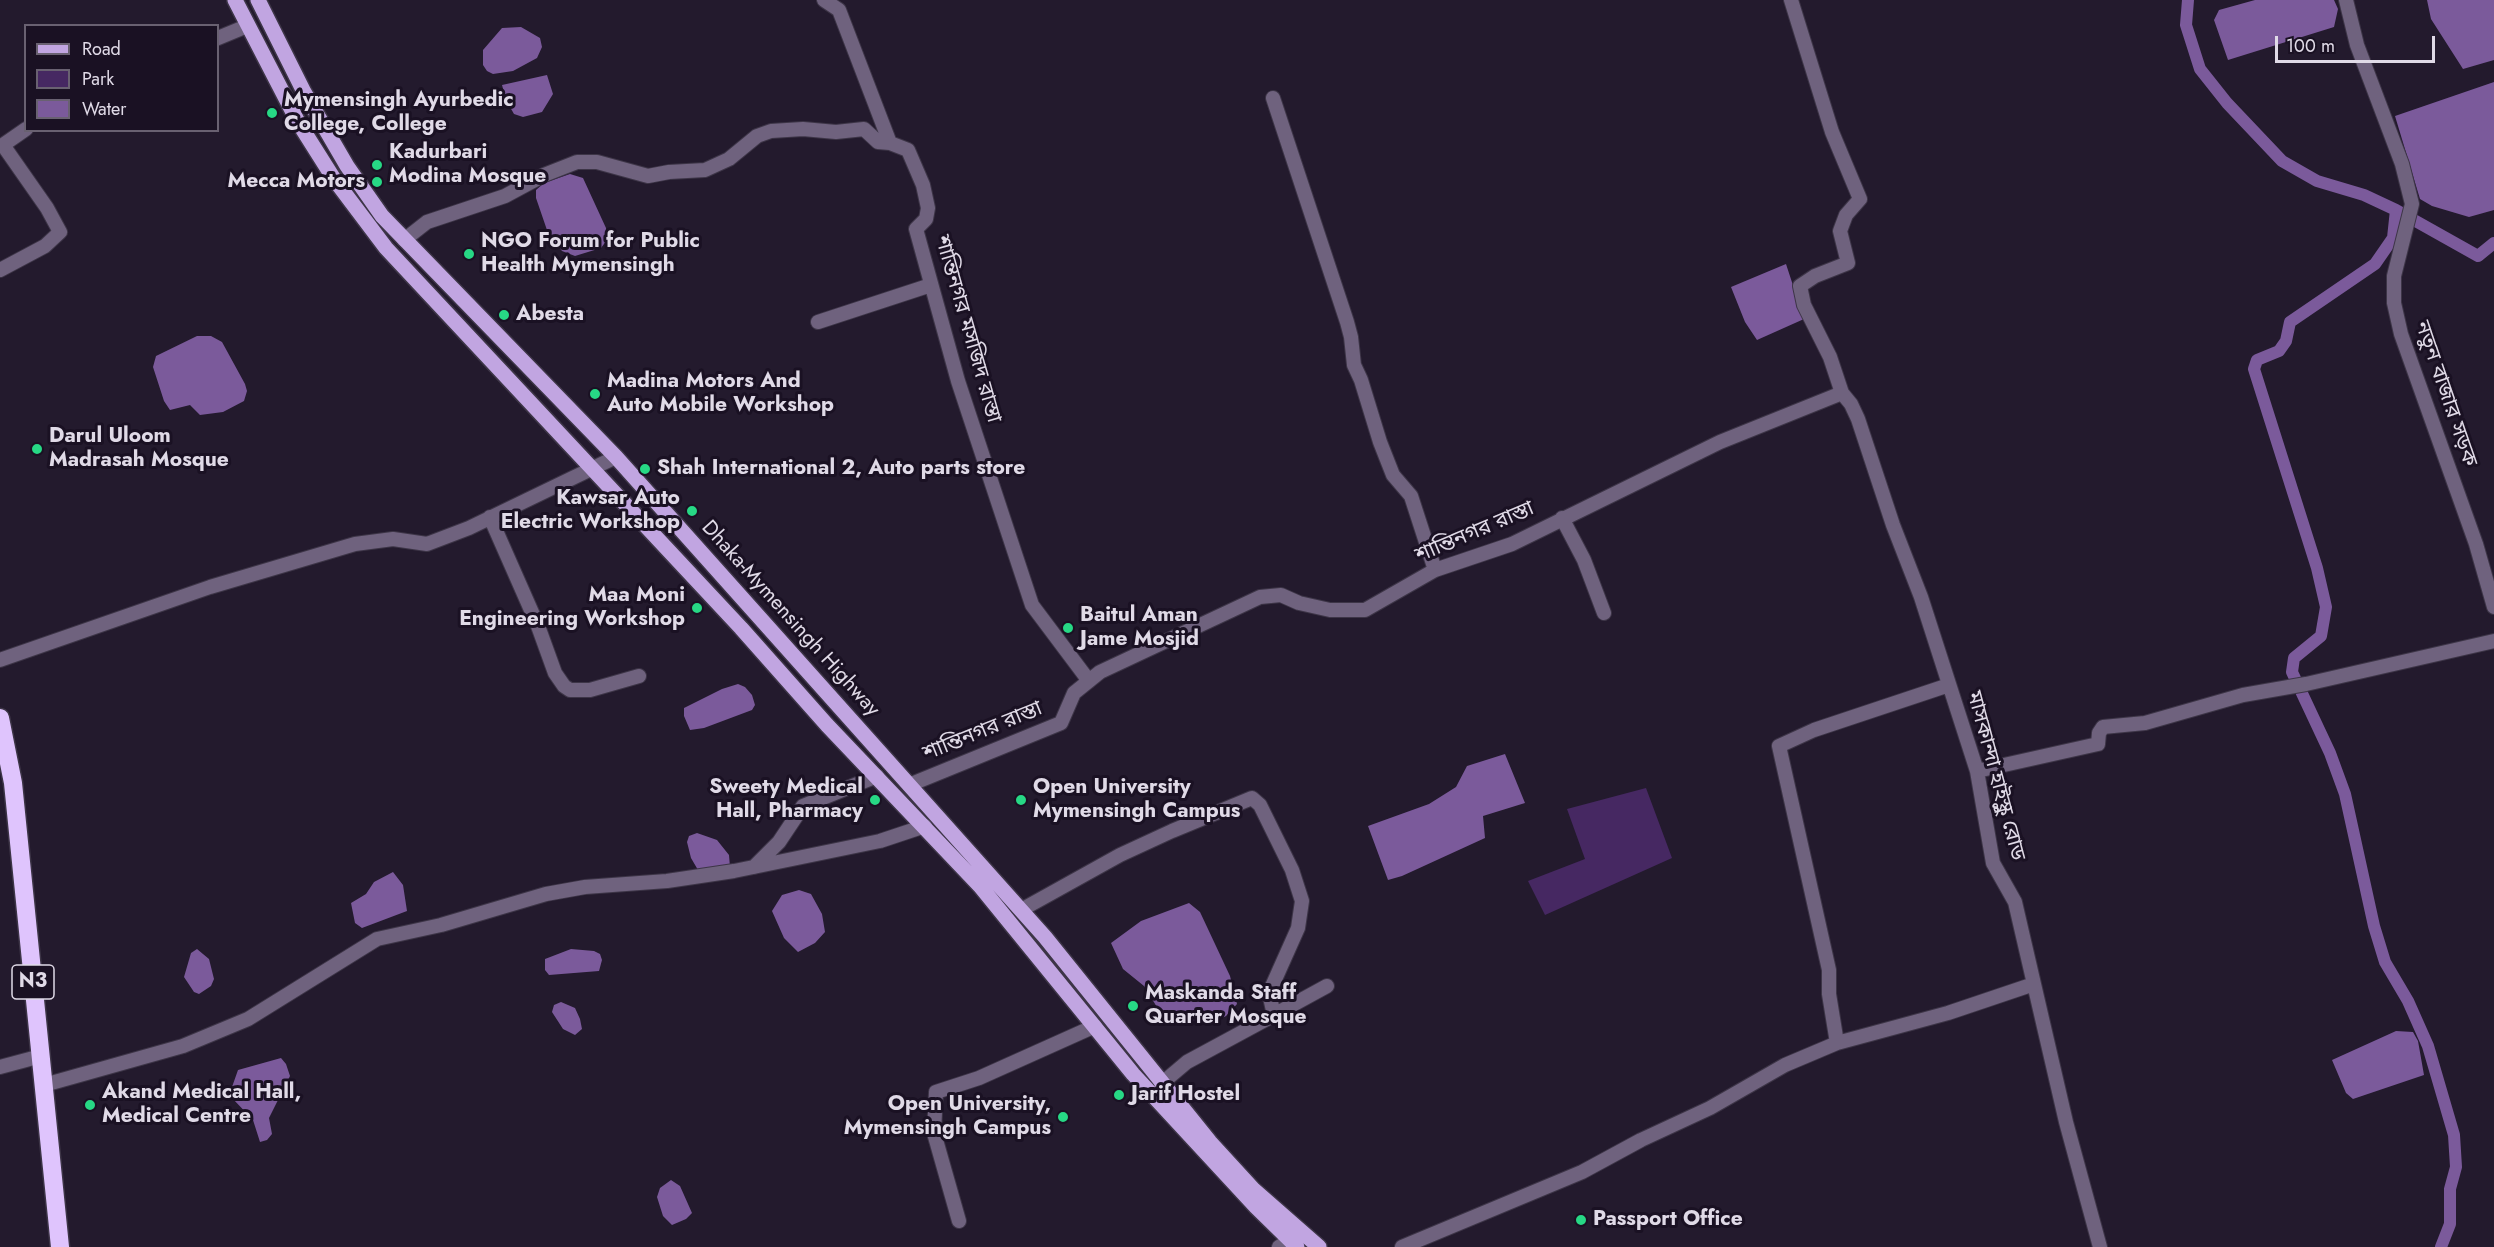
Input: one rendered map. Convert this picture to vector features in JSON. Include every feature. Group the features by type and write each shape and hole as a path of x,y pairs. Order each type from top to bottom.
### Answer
{"highway":[{"name":"N3","path":"0,718 13,783 60,1247"}],"main road":[{"name":"Dhaka-Mymensingh Highway","path":"235,0 298,122 366,224 590,470 980,885 1133,1074 1288,1245"},
{"name":"Dhaka-Mymensingh Highway","path":"258,0 304,93 347,166 382,216 616,457 1021,910 1161,1084 1254,1190 1319,1247"}],"street":[{"path":"824,0 839,10 890,143"},
{"name":"মাসকান্দা হাইস্কুল রোড","path":"1791,0 1832,132 1860,199 1846,215 1840,231 1848,263 1815,276 1800,286 1804,305 1830,357 1842,393 1851,404 1857,419 1977,771 1993,862 2015,902 2100,1247"},
{"name":"নতুন বাজার সড়ক","path":"2346,0 2357,45 2402,164 2412,204 2394,276 2394,303 2401,334 2476,544 2494,607"},
{"path":"219,38 247,26"},
{"path":"1272,98 1352,337 1354,365 1361,380 1380,442 1393,476 1411,496 1435,570"},
{"name":"শান্তিনগর মসজিদ রাস্তা","path":"404,240 428,222 505,196 544,175 577,162 597,162 648,176 705,170 729,159 757,136 771,131 803,129 828,132 864,129 878,142 890,143 908,150 923,185 928,208 926,219 916,229 958,381 1032,605 1089,681"},
{"path":"0,270 45,246 60,232 47,207 3,145 24,130"},
{"path":"818,322 932,285"},
{"name":"শান্তিনগর রাস্তা","path":"909,784 1061,723 1074,693 1100,672 1260,597 1281,595 1299,603 1330,610 1365,610 1435,570 1512,544 1720,442 1842,393"},
{"path":"0,660 199,591 355,544 393,538 427,544 490,517 616,457"},
{"path":"490,517 538,626 555,673 564,686 570,690 590,690 639,676"},
{"path":"1562,518 1584,560 1604,614"},
{"path":"1977,771 2098,744 2099,733 2103,727 2145,723 2263,691 2306,684 2494,641"},
{"path":"1837,1043 1829,994 1829,970 1779,746 1814,730 1848,721 1949,685"},
{"path":"754,867 779,842 803,806 854,783 877,776"},
{"path":"1021,910 1120,855 1227,806 1252,798 1260,805 1276,836 1292,870 1302,901 1298,928 1269,993 1274,1015"},
{"path":"44,1085 183,1046 248,1019 377,939 441,925 546,894 585,887 667,881 754,867 880,841 925,826"},
{"path":"1402,1247 1582,1172 1641,1140 1710,1108 1785,1065 1837,1043 1937,1016 2034,984"},
{"path":"1161,1084 1187,1062 1327,986"},
{"path":"959,1221 934,1133 936,1092 979,1078 1095,1026"},
{"path":"0,1067 41,1056"}],"green space":[{"path":"1646,788 1672,858 1545,915 1528,881 1585,859 1567,809"}],"water":[{"path":"2255,0 2334,0 2338,9 2334,27 2228,60 2214,20 2219,10"},
{"path":"2427,0 2494,0 2494,60 2463,69 2431,19"},
{"path":"521,27 540,38 542,47 537,58 513,71 493,74 487,71 483,65 483,50 502,28"},
{"path":"547,75 553,94 542,112 523,117 514,114 506,100 502,85"},
{"path":"2494,82 2494,210 2469,217 2432,206 2420,199 2395,116"},
{"path":"570,174 583,178 606,228 607,240 601,248 575,256 562,251 548,233 536,198 536,190 544,183"},
{"path":"1786,264 1804,319 1757,340 1745,322 1731,287"},
{"path":"197,336 211,336 222,342 245,384 247,391 244,401 223,412 200,415 190,405 170,410 164,401 153,367 156,356"},
{"path":"738,684 745,687 752,695 755,705 752,710 704,728 690,730 684,716 684,708 722,689"},
{"path":"1505,754 1525,803 1483,816 1485,838 1402,876 1388,880 1368,826 1429,804 1456,787 1467,766"},
{"path":"697,833 717,840 729,855 730,867 698,870 691,858 687,842 689,836"},
{"path":"393,872 403,885 407,911 362,928 355,923 351,903 366,894 374,882"},
{"path":"799,890 811,894 822,914 825,932 815,943 798,952 784,938 772,911 782,895"},
{"path":"1189,903 1200,912 1230,976 1237,1004 1226,1016 1215,1022 1191,1021 1175,1025 1163,1017 1144,986 1123,969 1111,943 1141,921"},
{"path":"197,949 209,959 214,979 211,986 199,994 194,992 184,977 191,953"},
{"path":"571,949 594,951 600,954 602,960 599,971 549,975 545,970 545,959"},
{"path":"561,1002 575,1008 580,1019 582,1029 575,1035 563,1029 552,1012 554,1005"},
{"path":"2396,1031 2413,1032 2418,1041 2424,1075 2353,1099 2346,1093 2332,1060"},
{"path":"281,1058 290,1076 269,1118 272,1134 267,1140 260,1142 253,1120 233,1099 232,1087 238,1070"},
{"path":"671,1180 680,1186 692,1213 686,1219 672,1225 663,1216 657,1197 660,1188"}],"waterway":[{"path":"2188,0 2186,25 2200,69 2227,103 2282,161 2317,181 2364,195 2396,210 2478,256 2494,243"},
{"path":"2396,210 2393,238 2375,264 2290,322 2286,341 2279,351 2257,360 2254,369 2317,568 2326,607 2321,636 2294,658 2292,672 2330,753 2345,794 2374,926 2385,962 2408,1001 2428,1046 2454,1135 2456,1167 2450,1189 2450,1224 2441,1247"}],"place":[{"name":"Mymensingh Ayurbedic College, College","path":"272,113"},
{"name":"Kadurbari Modina Mosque","path":"377,165"},
{"name":"Mecca Motors","path":"377,182"},
{"name":"NGO Forum for Public Health Mymensingh","path":"469,254"},
{"name":"Abesta","path":"504,315"},
{"name":"Madina Motors And Auto Mobile Workshop","path":"595,394"},
{"name":"Darul Uloom Madrasah Mosque","path":"37,449"},
{"name":"Shah International 2, Auto parts store","path":"645,469"},
{"name":"Kawsar Auto Electric Workshop","path":"692,511"},
{"name":"Maa Moni Engineering Workshop","path":"697,608"},
{"name":"Baitul Aman Jame Mosjid","path":"1068,628"},
{"name":"Sweety Medical Hall, Pharmacy","path":"875,800"},
{"name":"Open University Mymensingh Campus","path":"1021,800"},
{"name":"Maskanda Staff Quarter Mosque","path":"1133,1006"},
{"name":"Jarif Hostel","path":"1119,1095"},
{"name":"Akand Medical Hall, Medical Centre","path":"90,1105"},
{"name":"Open University, Mymensingh Campus","path":"1063,1117"},
{"name":"Passport Office","path":"1581,1220"}]}
